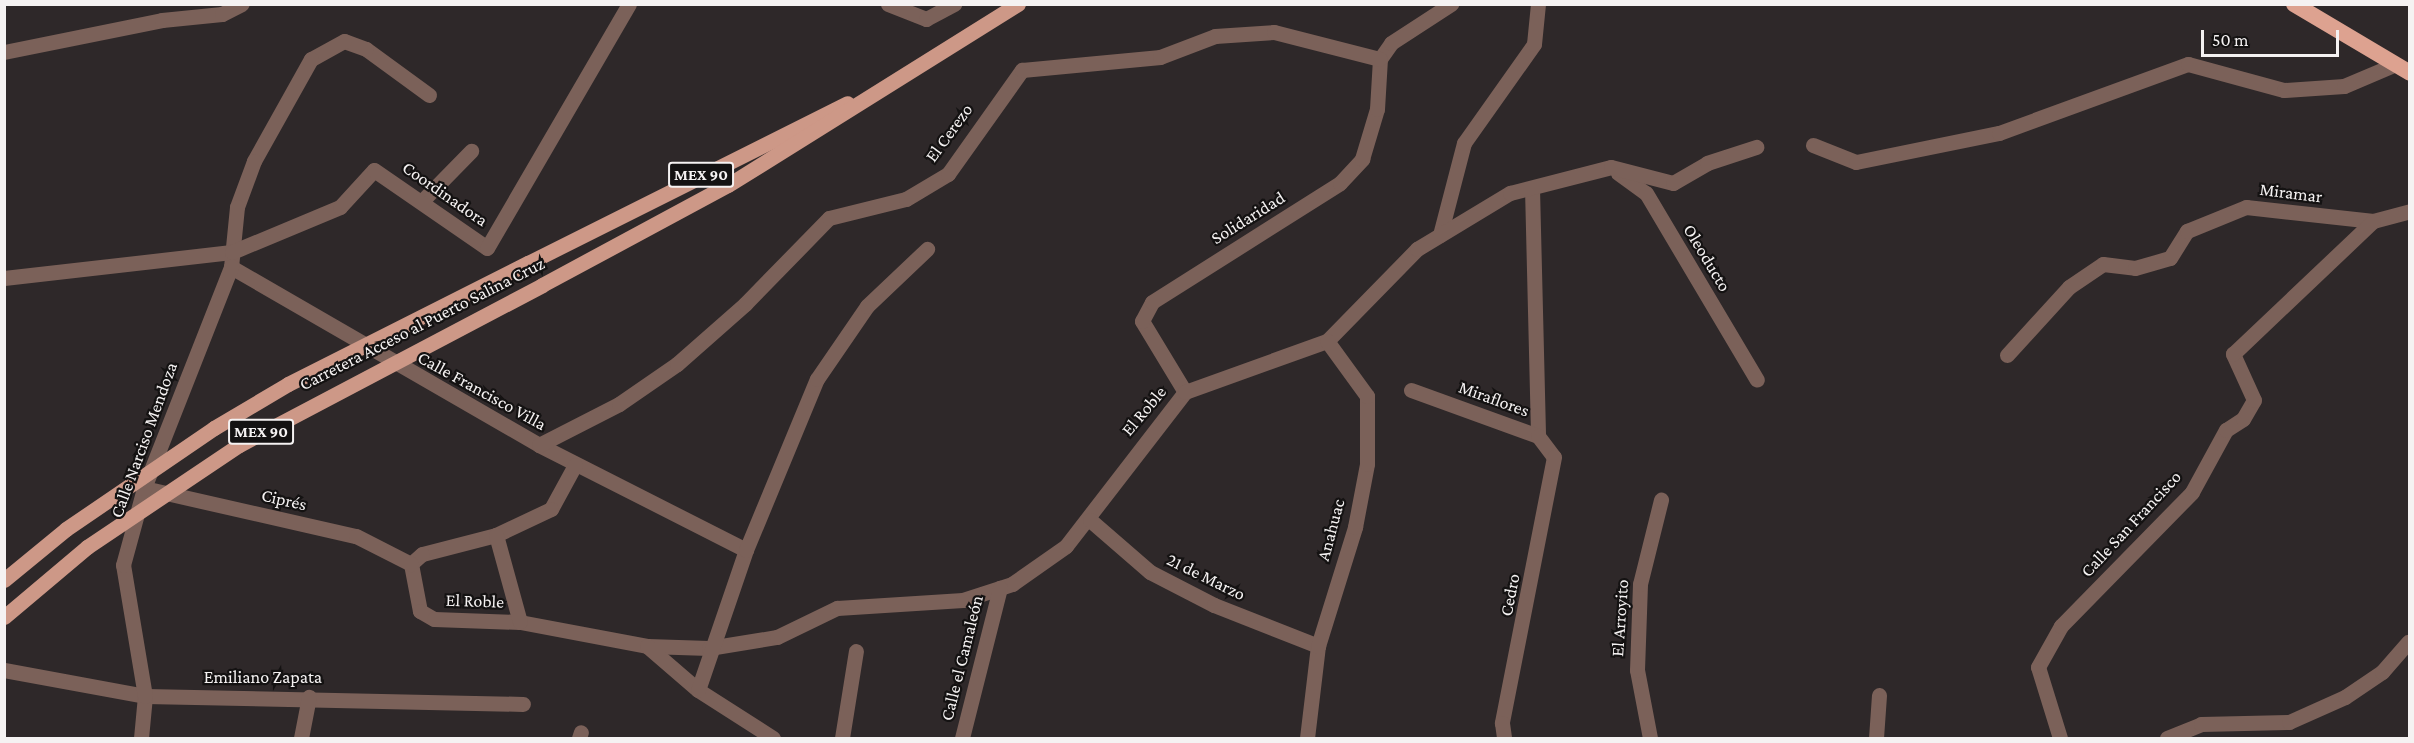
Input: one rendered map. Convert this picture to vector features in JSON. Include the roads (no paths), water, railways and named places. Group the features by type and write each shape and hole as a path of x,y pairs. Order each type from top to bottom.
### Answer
{"highway":[{"path":"2294,4 2402,69"}],"main road":[{"name":"Carretera Acceso al Puerto Salina Cruz","path":"4,617 87,548 239,445 728,185 874,91 1018,4"},
{"name":"Carretera Acceso al Puerto Salina Cruz","path":"4,580 66,529 214,428 288,384 810,118 874,91"}],"street":[{"path":"4,52 242,4"},
{"name":"Coordinadora","path":"232,252 340,207 374,170 423,200 487,248 629,4"},
{"path":"888,4 926,19 954,4"},
{"path":"1380,59 1391,43 1451,4"},
{"path":"1440,235 1464,143 1533,44 1539,4"},
{"name":"El Cerezo","path":"539,445 619,404 677,364 745,304 829,218 906,199 948,174 1022,70 1160,57 1215,36 1274,32 1380,59"},
{"path":"231,267 237,207 254,161 311,59 344,41 366,49 429,96"},
{"name":"Solidaridad","path":"1185,392 1142,321 1152,302 1340,183 1362,159 1377,109 1380,59"},
{"path":"1814,145 1856,162 1999,133 2188,64 2284,90 2344,86 2402,69"},
{"path":"1611,167 1673,183 1707,163 1756,147"},
{"path":"423,200 471,151"},
{"name":"El Roble","path":"411,564 414,599 434,619 520,622 647,646 709,648 777,637 837,608 963,600 1000,588 1066,546 1090,520 1134,453 1185,392 1328,341 1416,249 1510,193 1611,167"},
{"name":"Oleoducto","path":"1611,167 1646,193 1757,380"},
{"path":"1532,188 1538,436"},
{"name":"Miramar","path":"2007,355 2069,287 2103,264 2135,268 2169,258 2187,231 2246,207 2373,221 2409,211"},
{"name":"Calle San Francisco","path":"2060,738 2038,667 2061,626 2192,492 2226,430 2243,419 2254,400 2233,354 2373,221"},
{"path":"698,690 709,648 746,550 817,380 867,306 927,249"},
{"path":"4,279 232,252"},
{"name":"Calle Francisco Villa","path":"231,267 575,465 746,550"},
{"name":"Calle Narciso Mendoza","path":"141,738 145,696 123,565 144,488 231,267"},
{"name":"Anahuac","path":"1307,738 1318,646 1355,526 1367,464 1367,396 1328,341"},
{"name":"Miraflores","path":"1411,390 1538,436 1554,458"},
{"name":"Cedro","path":"1504,738 1502,723 1554,458"},
{"path":"411,564 422,554 496,535 551,509 575,465"},
{"name":"Ciprés","path":"144,488 356,536 411,564"},
{"name":"El Arroyito","path":"1650,738 1637,670 1640,584 1661,500"},
{"name":"21 de Marzo","path":"1090,520 1150,572 1318,646"},
{"path":"496,535 520,622"},
{"name":"Calle el Camaleón","path":"962,738 1000,588"},
{"path":"2166,738 2202,724 2289,722 2344,697 2382,672 2408,642"},
{"path":"647,646 698,690 773,738"},
{"path":"842,738 856,651"},
{"name":"Emiliano Zapata","path":"4,670 145,696 309,697 523,704"},
{"path":"1876,738 1879,695"},
{"path":"301,738 309,697"}]}
